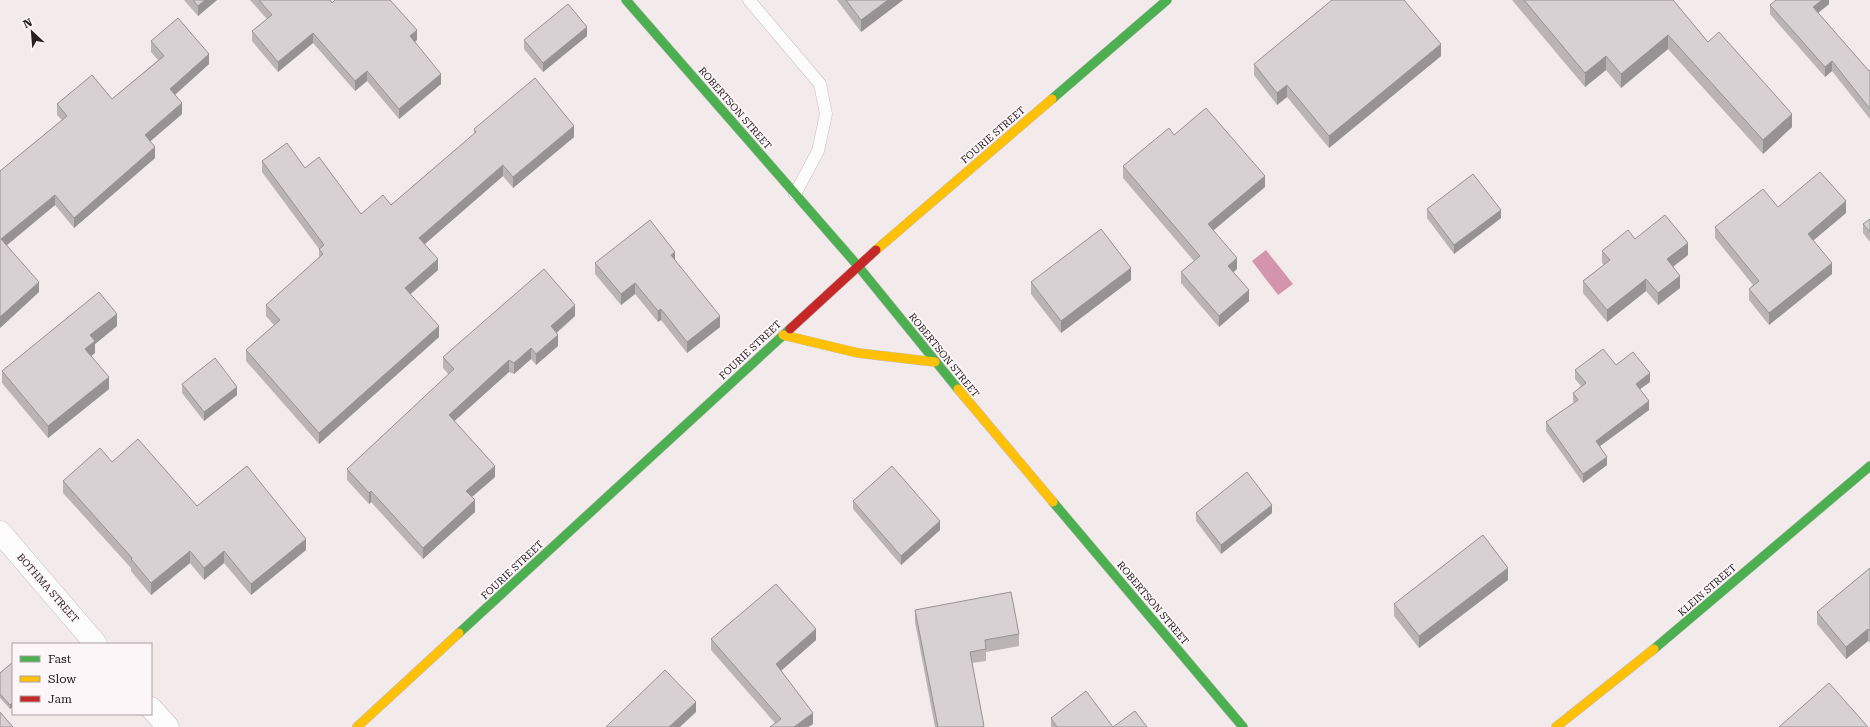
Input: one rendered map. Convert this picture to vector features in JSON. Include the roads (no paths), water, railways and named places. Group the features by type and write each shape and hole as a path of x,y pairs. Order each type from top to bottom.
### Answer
{"main road":[{"name":"ROBERTSON STREET","path":"626,0 858,266 935,362 1243,727"},
{"name":"FOURIE STREET","path":"357,727 858,266 1167,0"},
{"path":"783,335 811,344 882,358 935,362"},
{"name":"KLEIN STREET","path":"1556,727 1672,634 1870,466"}],"street":[{"name":"BOTHMA STREET","path":"0,532 95,643"},
{"path":"152,709 168,727"}],"lane":[{"path":"749,0 820,84 826,114 818,151 795,194"}]}
